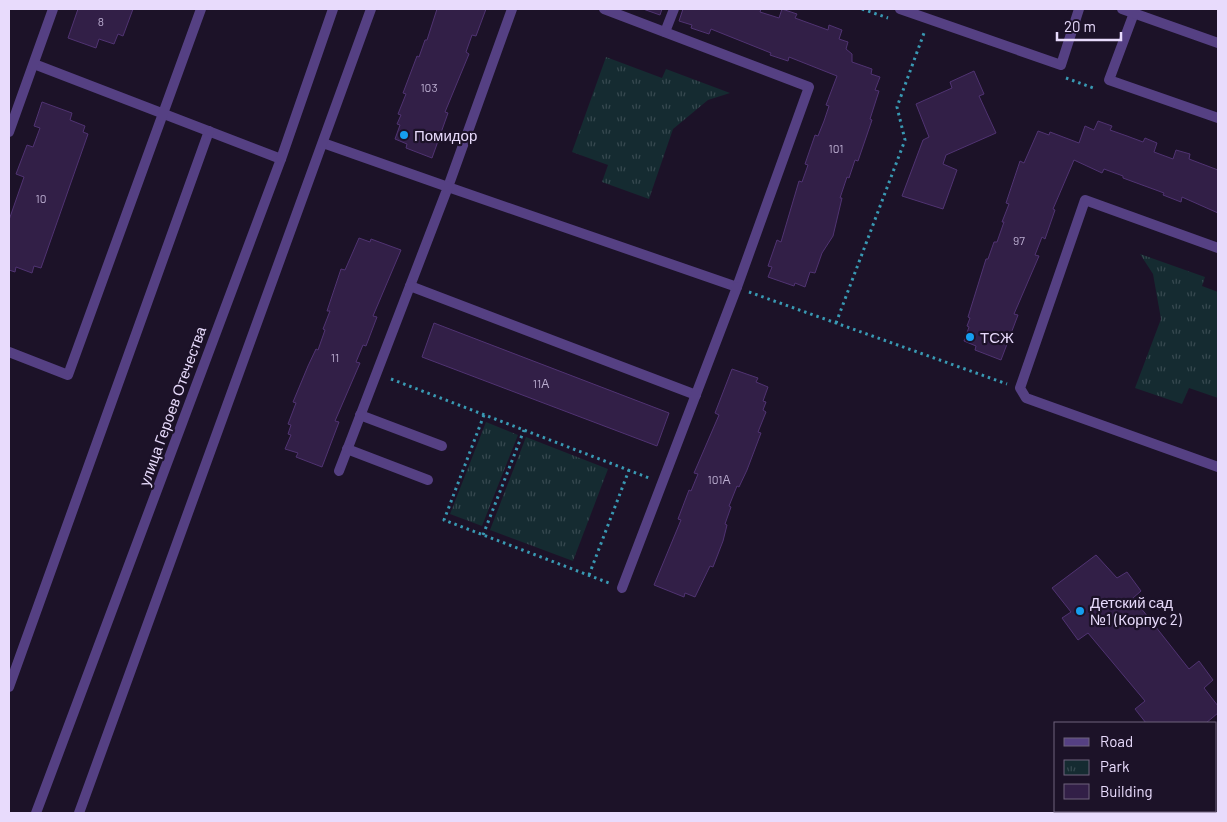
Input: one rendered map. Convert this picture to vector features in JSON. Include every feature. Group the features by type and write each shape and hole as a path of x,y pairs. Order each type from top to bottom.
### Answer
{"street":[{"path":"9,132 54,9"},
{"path":"9,352 68,374 201,9"},
{"name":"улица Героев Отечества","path":"36,813 281,159 332,9"},
{"path":"79,813 371,9"},
{"path":"339,471 448,188 512,9"},
{"path":"604,9 809,87 737,287 622,588"},
{"path":"665,32 674,9"},
{"path":"900,9 919,12 1061,65 1079,9"},
{"path":"1122,9 1218,43"},
{"path":"1134,13 1110,80 1218,118"},
{"path":"34,64 281,159"},
{"path":"9,687 210,131"},
{"path":"323,143 737,287"},
{"path":"1218,248 1086,200 1020,388 1026,398 1218,467"},
{"path":"410,286 696,395"},
{"path":"360,415 442,446"},
{"path":"347,449 428,480"}],"path":[{"path":"836,323 905,140 896,107 925,30"},
{"path":"737,287 1020,388"},
{"path":"376,374 662,483"},
{"path":"484,415 444,520 622,588"},
{"path":"483,535 524,430"},
{"path":"589,575 629,470"}],"green space":[{"path":"606,57 662,78 666,69 730,93 708,100 673,129 649,199 602,182 608,165 572,152"},
{"path":"1140,254 1205,277 1202,286 1218,292 1218,398 1189,388 1182,404 1135,388 1161,319 1153,274"},
{"path":"486,422 518,435 482,526 450,514"},
{"path":"526,437 608,469 573,561 490,530"}],"building":[{"path":"78,9 133,9 123,36 118,34 114,44 99,39 96,48 68,38"},
{"path":"437,9 486,9 476,36 472,35 466,52 469,54 445,112 448,113 432,158 406,148 407,144 395,139 400,125 397,124 401,115 398,114 406,94 403,93 417,56 419,57 425,40 427,40"},
{"path":"643,9 662,9 660,15"},
{"path":"683,9 761,9 760,12 779,18 782,9 797,14 795,18 828,30 829,25 842,30 839,39 848,42 846,49 852,54 852,62 872,69 871,74 880,77 875,90 879,91 870,119 872,120 858,161 855,160 849,178 847,177 840,198 842,198 833,236 822,253 815,273 810,272 805,287 795,283 794,286 768,277 772,267 768,266 777,240 781,242 799,181 802,182 808,165 805,164 815,135 818,136 824,121 829,106 826,105 837,76 789,57 788,61 770,55 771,53 711,29 709,34 691,28 692,25 679,21"},
{"path":"974,71 984,94 979,96 996,133 946,155 943,164 957,170 943,209 902,196 923,140 929,137 916,104 952,88 950,82"},
{"path":"42,102 72,113 70,120 85,126 83,132 88,134 41,268 34,266 32,273 16,267 15,272 9,270 9,220 24,177 16,174 27,145 33,147 40,128 34,126"},
{"path":"1098,121 1112,126 1110,130 1143,142 1145,138 1157,143 1154,152 1173,159 1176,150 1190,154 1189,159 1218,170 1218,213 1182,197 1181,202 1163,195 1164,193 1123,178 1123,176 1104,169 1102,173 1074,160 1053,209 1055,210 1045,239 1042,237 1035,255 1039,256 1014,314 1018,315 1001,360 975,350 976,346 964,341 969,327 967,326 970,318 968,317 986,259 988,259 994,242 997,242 1004,222 1002,222 1009,204 1006,203 1020,161 1024,163 1038,131 1049,135 1050,132 1079,143 1085,126 1094,130"},
{"path":"359,238 370,242 371,239 401,250 373,316 377,317 366,346 363,345 356,362 360,363 335,421 339,422 322,467 296,457 298,453 285,449 291,435 288,434 291,425 288,424 296,403 293,402 316,349 318,350 325,330 323,329 330,311 327,311 341,269 345,270"},
{"path":"434,323 669,413 657,446 422,357"},
{"path":"732,369 758,378 756,382 768,387 763,401 766,402 763,410 766,412 758,432 761,433 747,470 739,487 737,486 729,506 731,507 725,524 727,525 723,541 713,567 710,566 695,597 685,593 684,597 654,585 681,520 678,519 689,490 691,491 698,474 694,473 719,415 715,413"},
{"path":"1096,555 1117,578 1127,572 1141,591 1133,598 1189,669 1199,661 1213,680 1204,688 1218,706 1218,713 1207,722 1145,722 1135,709 1145,701 1088,633 1078,640 1062,618 1071,612 1052,588"}],"place":[{"name":"Помидор","path":"404,135"},
{"name":"ТСЖ","path":"970,337"},
{"name":"Детский сад №1 (Корпус 2)","path":"1080,611"}]}
